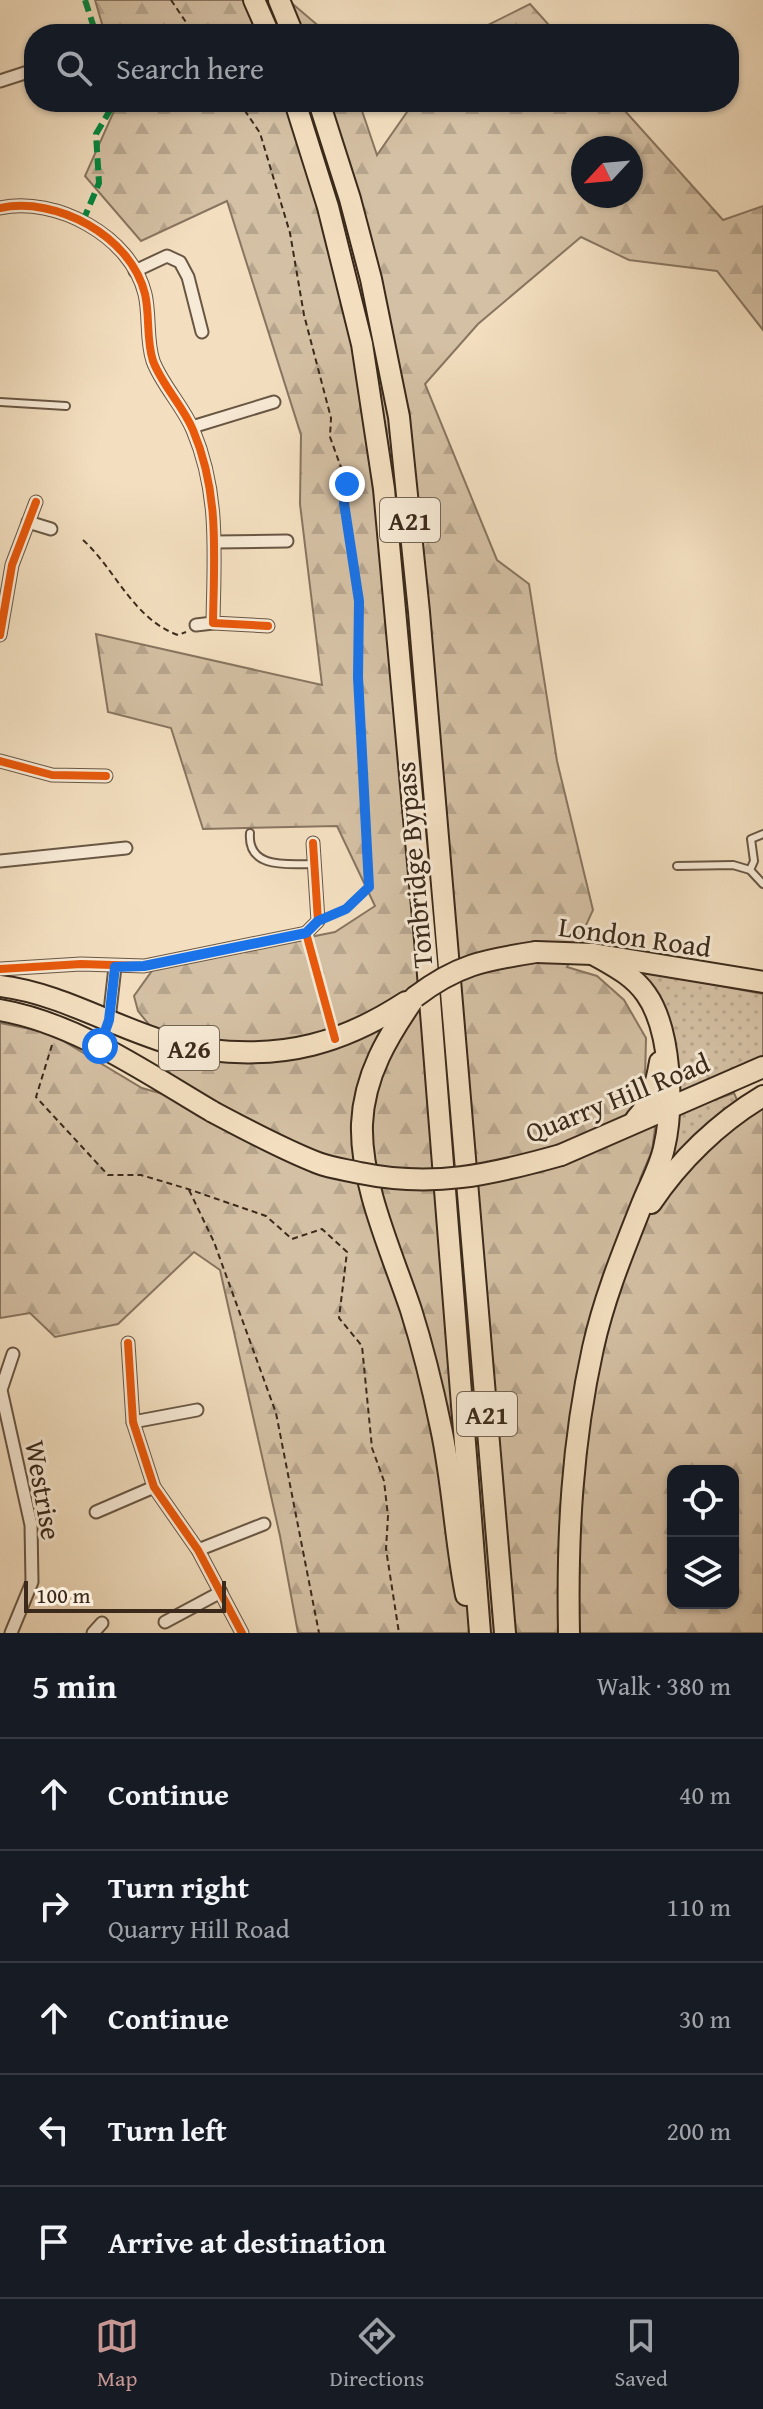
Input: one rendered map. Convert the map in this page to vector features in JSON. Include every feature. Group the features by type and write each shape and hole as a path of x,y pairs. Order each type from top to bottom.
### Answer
{"highway":[{"path":"254,0 265,24"},
{"path":"279,0 289,24"},
{"name":"Tonbridge Bypass","path":"298,112 328,207 362,344 384,489 427,962 480,1633"},
{"name":"Tonbridge Bypass","path":"322,112 371,279 399,417 419,612 505,1633"},
{"name":"London Road","path":"474,1633 459,1560 442,1430 412,1315 384,1231 363,1151 365,1096 386,1025 415,997 447,974 469,965 536,952 593,954 763,982"},
{"path":"569,1633 567,1550 576,1442 604,1303 664,1148 669,1083 664,1034 654,1007 630,977 593,954"},
{"name":"A26","path":"0,986 48,996 180,1047 246,1055 294,1049 386,1025"},
{"name":"Quarry Hill Road","path":"0,1010 100,1046 213,1112 321,1165 392,1179 431,1181 464,1178 498,1173 561,1155 763,1067"},
{"path":"633,1122 649,1105 653,1094 664,1034"},
{"path":"631,1232 666,1181 688,1157 730,1119 763,1096"}],"street":[{"path":"0,81 24,73"},
{"path":"0,208 58,210 83,221 96,228 135,271 145,294 153,361 192,427 209,475 215,542 213,623"},
{"path":"135,271 167,256 180,262 188,277 202,332"},
{"path":"192,427 274,402"},
{"path":"0,635 12,565 36,502"},
{"path":"28,522 51,529"},
{"path":"215,542 287,541"},
{"path":"196,625 268,626"},
{"path":"0,761 52,775 106,776"},
{"path":"0,969 81,964 144,966 306,933 318,921 313,843"},
{"path":"0,861 126,848"},
{"path":"100,1046 109,1020 115,967"},
{"path":"128,1343 133,1422 154,1487 198,1550 242,1633"},
{"name":"Westrise","path":"11,1633 32,1582 31,1525 1,1390 13,1354"},
{"path":"133,1422 197,1410"},
{"path":"96,1512 154,1487"},
{"path":"198,1550 264,1524"},
{"path":"165,1622 221,1592"},
{"path":"93,1633 102,1623"}],"lane":[{"path":"0,402 66,406"},
{"path":"250,833 249,844 261,859 277,863 315,864"},
{"path":"750,870 754,861 751,839 763,834"},
{"path":"754,861 763,862"},
{"path":"677,866 733,865 750,870 763,884"}],"path":[{"path":"171,0 187,24"},
{"path":"246,112 260,133 290,233 304,315 331,418 330,437 347,484 344,503 359,601 358,677 369,887 346,909 318,921"},
{"path":"83,540 100,555 129,599 158,625 178,635 196,625"},
{"path":"57,1028 36,1097 108,1175 141,1175 266,1216 292,1239 322,1229 347,1252 339,1318 362,1346 372,1448 384,1481 388,1516 386,1549 399,1633"},
{"path":"188,1189 214,1242 276,1413 319,1633"}],"green space":[{"path":"95,0 288,0 316,24 102,24"},
{"path":"530,4 548,24 490,24"},
{"path":"114,112 362,112 377,155 407,112 626,112 723,220 763,206 763,330 717,271 629,260 581,237 478,324 425,384 497,560 529,584 557,761 593,910 567,967 597,976 624,1000 646,1038 645,1079 638,1099 655,1128 652,1151 640,1179 665,1194 685,1167 763,1103 763,1633 298,1633 280,1536 220,1270 194,1252 118,1324 55,1337 30,1313 0,1318 0,1023 50,1033 142,1088 166,1095 172,1053 138,1011 134,996 154,968 335,932 375,906 337,826 203,829 171,728 108,712 96,634 322,685 300,504 301,435 227,201 141,241 85,176"},
{"path":"632,969 763,994 763,1062 672,1099 673,1042 667,1014"},
{"path":"734,1093 737,1100 700,1130 668,1164 671,1115"}],"marked path":[{"path":"85,0 93,24"},
{"path":"83,221 99,183 96,134 109,112"}],"cycle path":[{"path":"0,208 44,208 67,215 108,238 137,273 145,294 153,361 193,430 208,478 214,525 213,623 268,626"},
{"path":"0,635 12,565 36,502"},
{"path":"0,761 52,775 106,776"},
{"path":"0,969 81,964 144,966 306,933 318,921 313,843"},
{"path":"306,933 335,1039"},
{"path":"128,1343 133,1422 154,1487 198,1550 242,1633"}],"route":[{"path":"100,1046 109,1020 115,967 144,966 306,933 318,921 346,909 369,887 358,677 359,601 344,503 347,484"}]}
